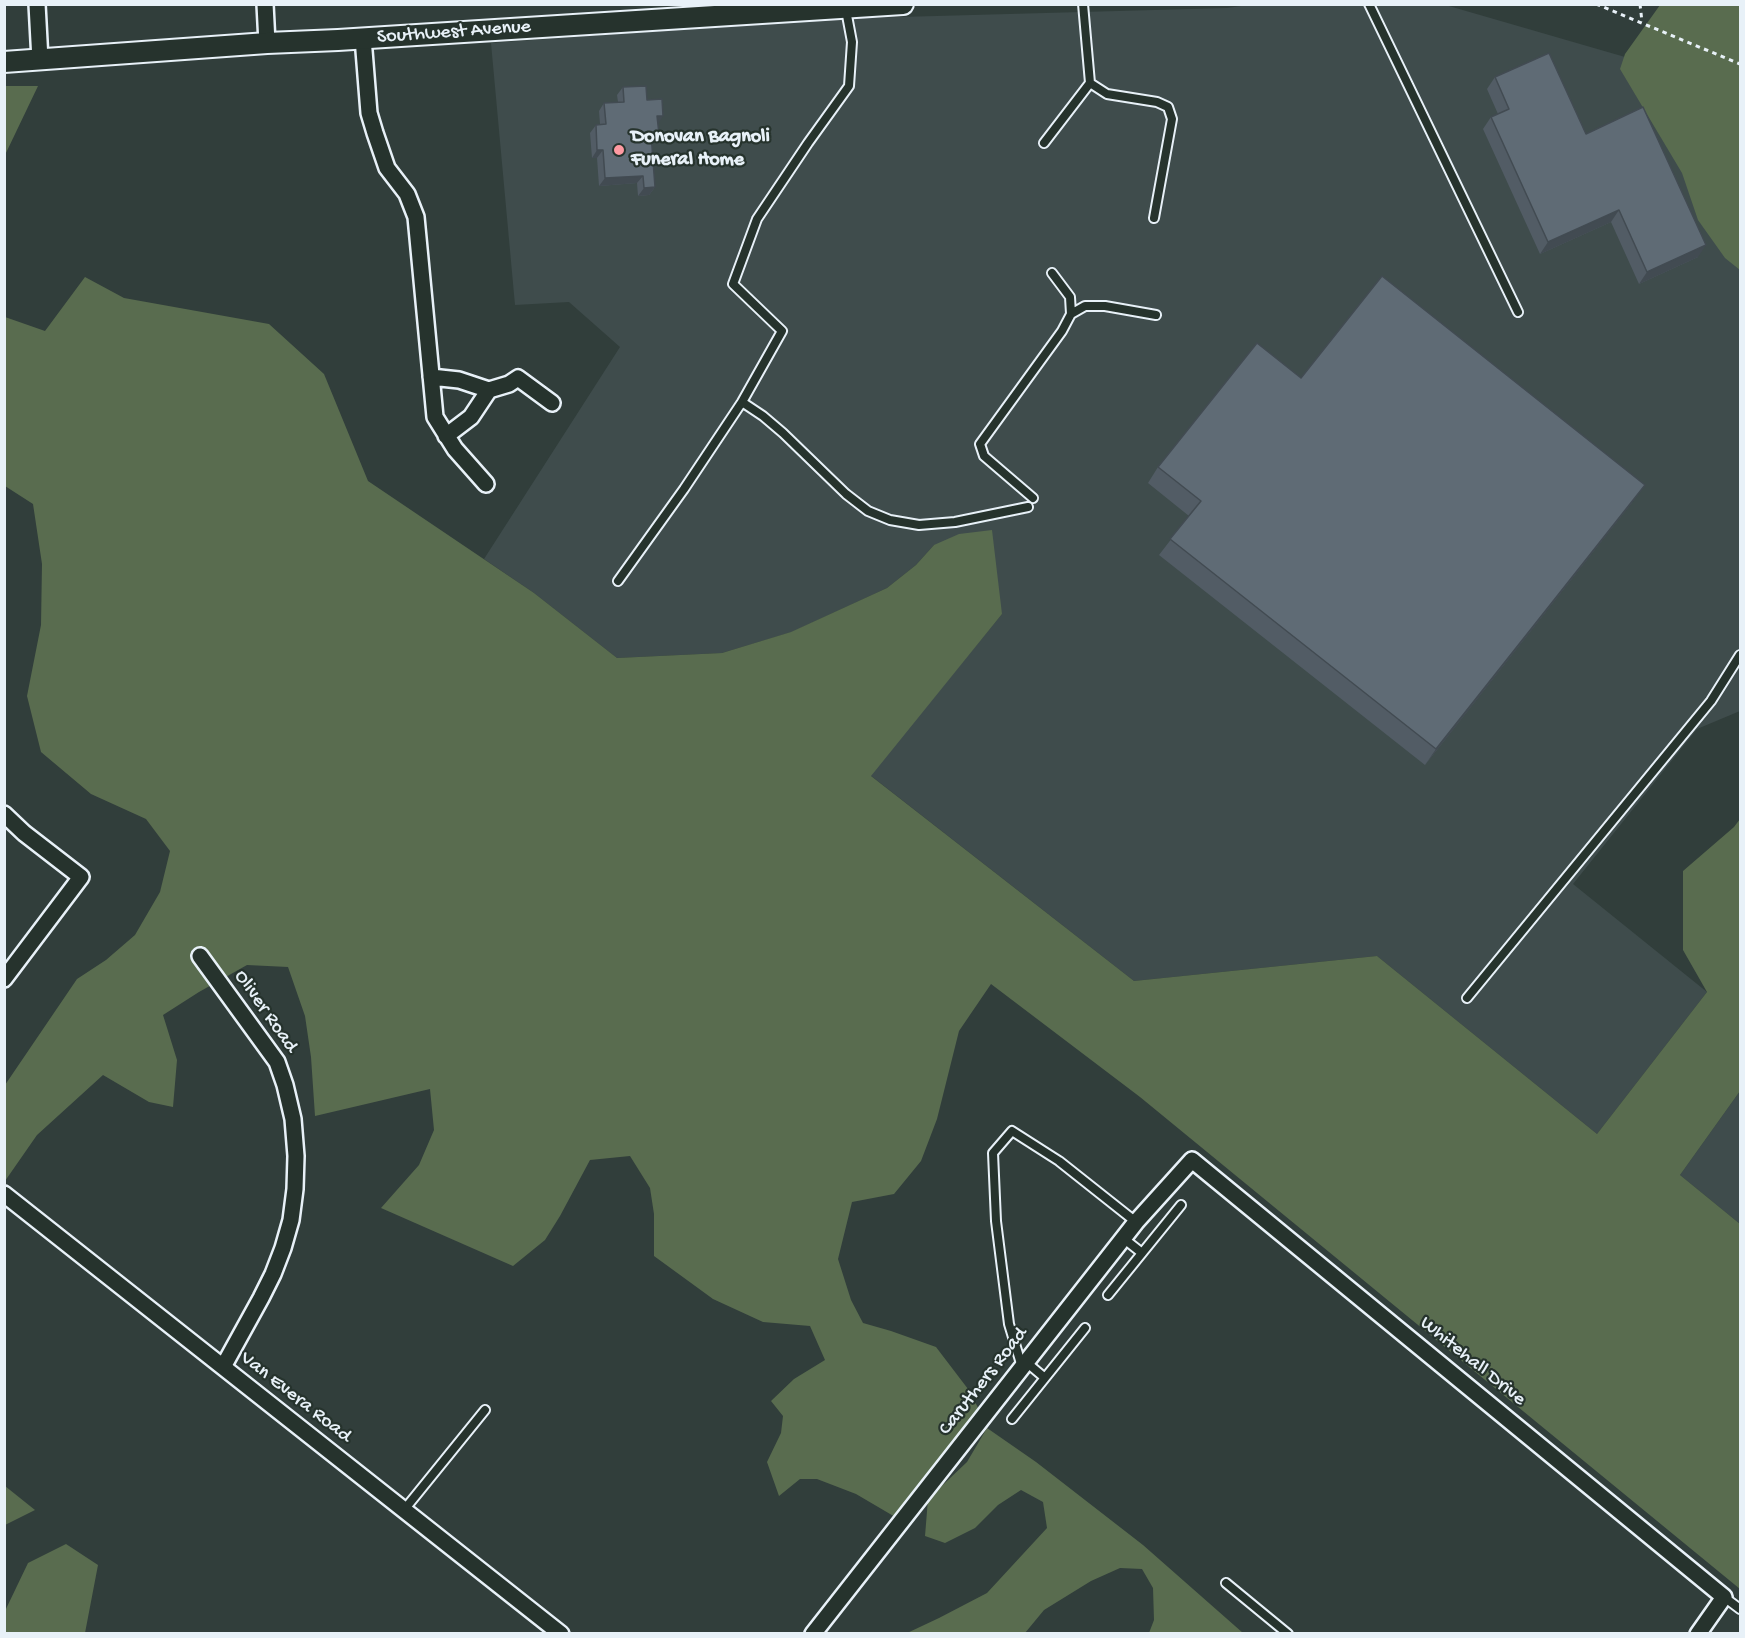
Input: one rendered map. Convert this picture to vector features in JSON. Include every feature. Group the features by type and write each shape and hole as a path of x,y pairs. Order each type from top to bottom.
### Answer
{"street":[{"path":"37,4 40,60"},
{"path":"265,4 267,43"},
{"name":"Southwest Avenue","path":"4,62 267,43 363,39 903,4"},
{"path":"363,39 369,113 375,134 387,168 407,194 416,217 435,417 455,449 486,484"},
{"path":"431,377 459,380 489,390 509,384 518,378 552,403"},
{"path":"446,436 471,417 489,390"},
{"path":"4,814 24,833 81,877 4,979"},
{"name":"Oliver Road","path":"200,956 277,1062 293,1119 296,1156 295,1189 283,1248 261,1298 223,1367"},
{"name":"Caruthers Road","path":"813,1634 1123,1238 1192,1160"},
{"name":"Whitehall Drive","path":"1192,1160 1724,1597"},
{"name":"Van Evera Road","path":"4,1194 561,1634"},
{"path":"1698,1634 1724,1597"}],"lane":[{"path":"1044,143 1090,83 1083,4"},
{"path":"1369,4 1518,312"},
{"path":"618,581 684,489 742,402 782,331 733,284 757,219 849,86 852,42 845,8"},
{"path":"1090,83 1107,94 1157,102 1168,107 1172,119 1154,218"},
{"path":"1033,498 984,456 980,444 1062,331 1071,314 1070,297 1052,273"},
{"path":"1071,314 1085,306 1105,306 1156,315"},
{"path":"742,402 777,428 846,494 868,511 890,520 919,525 955,522 1028,507"},
{"path":"1467,998 1711,700 1740,655"},
{"path":"1045,1378 1024,1365 1009,1324 996,1221 993,1153 1012,1131 1059,1161 1136,1222"},
{"path":"1108,1295 1181,1205"},
{"path":"1123,1238 1142,1253"},
{"path":"1012,1419 1085,1328"},
{"path":"404,1510 485,1410"},
{"path":"1226,1583 1288,1634"},
{"path":"1724,1597 1740,1609"}],"path":[{"path":"1596,4 1740,64"},
{"path":"1640,4 1642,22"}],"shaded area":[{"path":"1255,4 1442,4 1625,57 1740,269 1740,711 1697,729 1573,884 1707,992 1597,1134 1377,956 1134,981 870,775 1002,614 934,545 916,565 887,588 792,632 722,653 617,658 534,593 484,559 620,347 569,302 515,305 491,43 827,19 1227,8"},
{"path":"1740,1091 1740,1224 1680,1175"}],"green space":[{"path":"1660,5 1740,5 1740,270 1725,258 1698,220 1682,173 1620,69 1625,54"},
{"path":"4,86 38,86 5,155"},
{"path":"85,277 124,298 269,324 324,374 368,481 534,593 617,658 722,653 791,632 887,588 916,565 934,545 959,534 992,530 1002,614 871,776 1134,981 1377,956 1597,1134 1707,992 1683,950 1683,871 1734,827 1740,819 1740,1091 1680,1175 1740,1224 1740,1589 1140,1097 991,984 959,1031 937,1119 921,1161 894,1194 852,1202 838,1259 851,1300 863,1323 936,1347 968,1389 983,1417 902,1521 856,1494 817,1479 800,1479 779,1496 767,1462 781,1433 783,1416 771,1401 794,1379 825,1360 810,1326 763,1322 713,1299 654,1256 654,1214 650,1188 630,1156 590,1160 545,1240 513,1266 381,1208 419,1165 434,1130 430,1089 315,1116 311,1057 305,1016 288,967 247,965 163,1015 177,1060 173,1107 149,1102 103,1075 37,1135 5,1181 5,1085 77,979 106,960 135,935 160,892 170,851 146,819 91,794 41,752 27,696 41,625 42,564 33,504 5,486 5,317 45,331"},
{"path":"987,1428 1036,1462 1143,1545 1243,1633 1149,1633 1154,1620 1153,1588 1142,1569 1120,1568 1091,1581 1044,1610 1025,1633 905,1634 987,1593 1047,1528 1043,1502 1021,1490 998,1505 975,1528 945,1543 925,1536 928,1499 967,1462"},
{"path":"5,1486 35,1510 5,1525"},
{"path":"66,1544 98,1565 85,1633 5,1633 5,1611 28,1563"}],"building":[{"path":"1549,53 1586,134 1643,107 1706,245 1647,272 1619,210 1548,242 1491,117 1509,109 1495,77"},
{"name":"Donovan Bagnoli Funeral Home","path":"646,86 647,100 662,99 663,116 657,116 659,134 651,134 655,187 644,188 643,176 605,178 603,150 597,150 596,125 606,124 604,103 624,102 623,87"},
{"path":"1382,276 1645,485 1436,749 1170,539 1201,501 1158,467 1257,343 1301,378"}],"place":[{"name":"Donovan Bagnoli Funeral Home","path":"619,150"}]}
